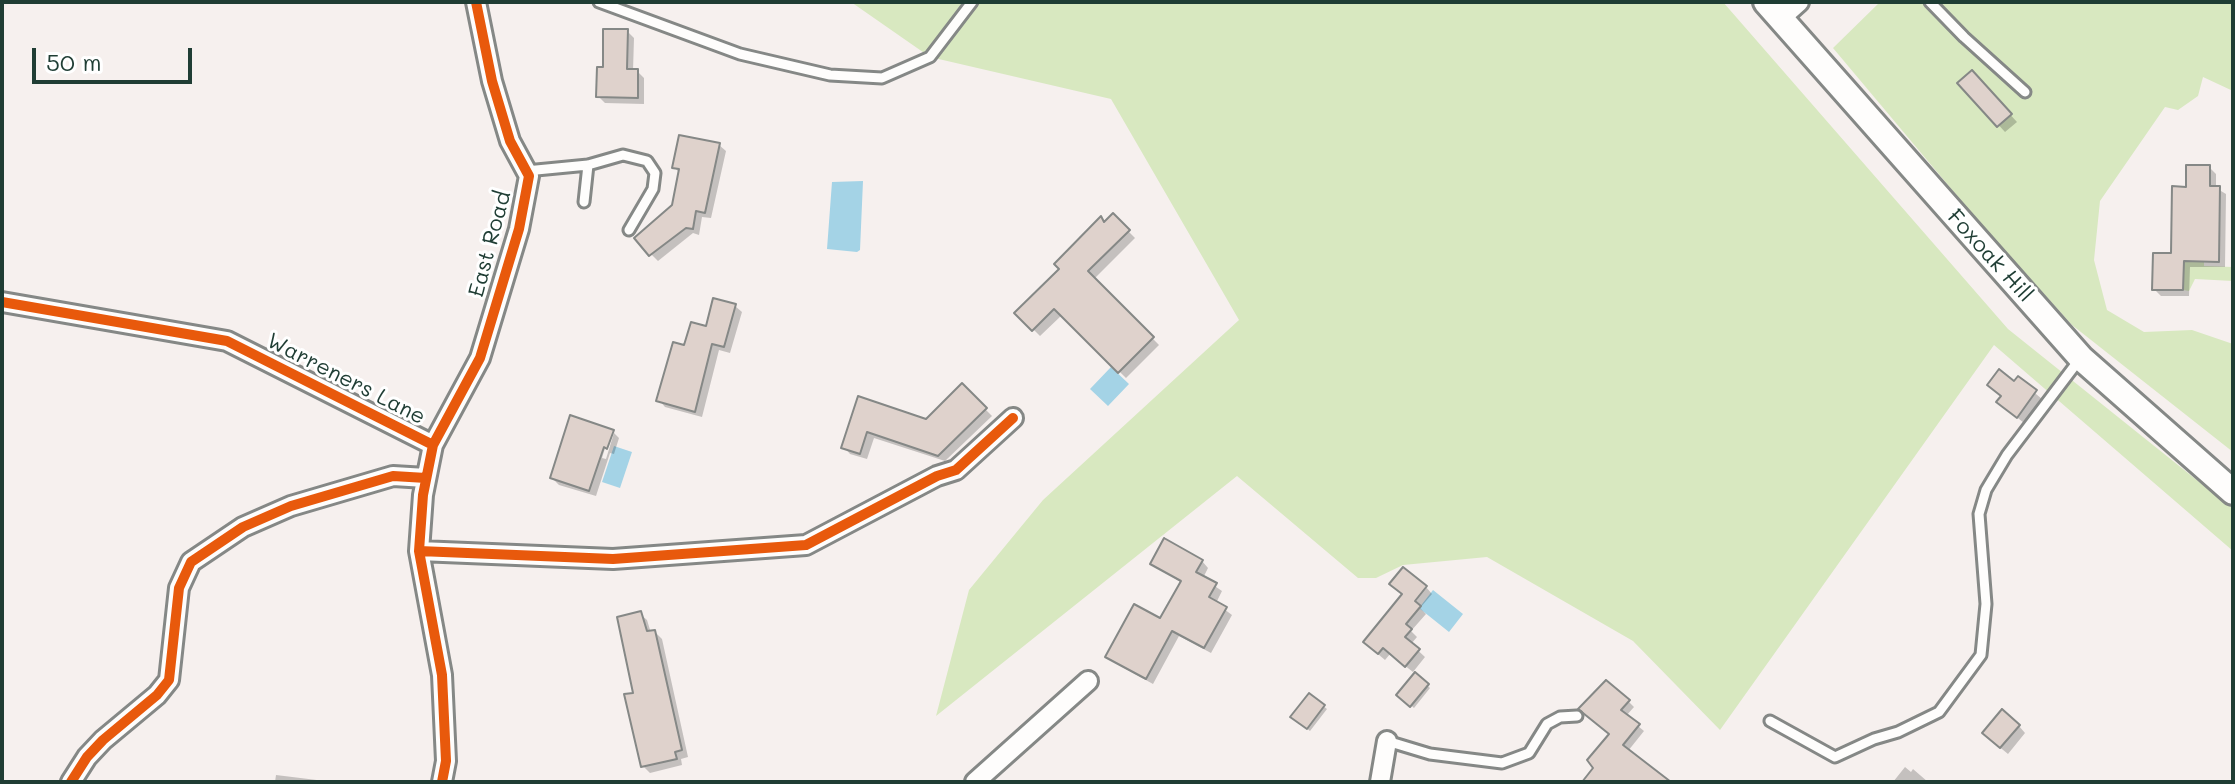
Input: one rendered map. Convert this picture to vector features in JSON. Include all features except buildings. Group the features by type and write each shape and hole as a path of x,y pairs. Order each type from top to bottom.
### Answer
{"main road":[{"name":"Foxoak Hill","path":"1773,10 2081,358 2233,492"}],"street":[{"name":"East Road","path":"433,445 480,358 519,229 529,176 510,141 496,96 476,2"},
{"path":"1773,10 1799,2"},
{"name":"Warreners Lane","path":"2,302 227,341 433,445 426,478 419,551 442,675 446,761 442,782"},
{"path":"419,551 613,559 806,545 937,476 956,470 1013,418"},
{"path":"71,782 87,757 103,740 157,695 169,680 179,588 191,562 243,527 291,506 393,476 426,478"},
{"path":"975,782 1088,681"},
{"path":"1380,782 1387,741"}],"lane":[{"path":"599,2 740,54 830,75 882,78 930,57 972,2"},
{"path":"1930,2 2025,92"},
{"path":"526,171 588,165 623,155 647,161 655,173 653,189 629,230"},
{"path":"584,202 588,165"},
{"path":"1770,721 1835,757 1939,712 1981,655 1986,604 1979,514 1986,490 2007,455 2081,358"},
{"path":"1387,741 1430,754 1502,763 1529,753 1547,724 1560,717 1577,716"}],"green space":[{"path":"851,2 1723,2 2008,329 2233,509 2233,551 1994,345 1720,730 1633,641 1487,557 1403,565 1376,578 1358,578 1237,476 936,716 969,590 1043,500 1239,320 1111,99 930,57"},
{"path":"1880,2 2233,2 2233,91 2203,77 2198,96 2178,110 2165,107 2100,201 2094,260 2107,310 2144,332 2192,330 2233,344 2233,452 2072,325 1979,222 1833,48"},
{"path":"2184,261 2204,261 2204,266 2233,267 2233,281 2195,279 2189,291 2183,290"}],"water":[{"path":"863,181 860,250 827,249 832,182"},
{"path":"1111,367 1129,384 1108,406 1090,389"},
{"path":"614,446 632,452 620,488 602,482"},
{"path":"1433,590 1463,614 1449,632 1419,608"}],"cycle path":[{"path":"433,445 480,358 519,229 529,176 510,141 492,81 476,2"},
{"path":"2,302 227,341 433,445 423,495 419,551 442,675 446,761 442,782"},
{"path":"419,551 613,559 806,545 937,476 956,470 1013,418"},
{"path":"71,782 87,757 103,740 157,695 169,680 179,588 191,562 243,527 291,506 393,476 426,478"}]}
